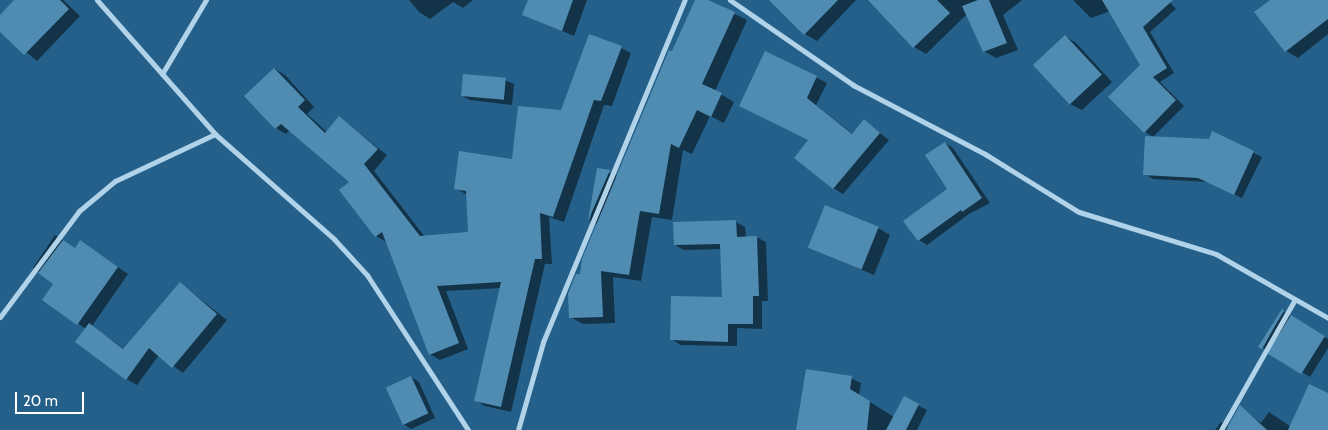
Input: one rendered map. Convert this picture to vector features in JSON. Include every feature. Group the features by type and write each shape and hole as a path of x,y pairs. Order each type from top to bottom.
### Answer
{"street":[{"path":"97,0 215,134 334,239 367,275 468,430"},
{"path":"162,74 206,0"},
{"path":"518,430 543,342 684,0"},
{"path":"730,0 853,85 985,154 1079,212 1216,254 1328,318"},
{"path":"0,317 78,211 115,181 215,134"},
{"path":"1221,430 1295,298"}],"building":[{"path":"14,0 60,0 69,9 24,55 0,32 0,15"},
{"path":"528,0 573,0 562,31 522,15"},
{"path":"695,0 708,0 735,12 702,84 722,93 711,117 697,110 679,148 671,144 659,214 640,211 629,275 601,271 603,317 569,318 568,294 576,274 580,274 582,259 669,50 672,51"},
{"path":"769,0 838,0 804,35"},
{"path":"868,0 937,0 950,13 913,48"},
{"path":"978,0 989,0 1007,43 983,52 962,6"},
{"path":"1102,0 1173,0 1143,27 1167,68 1153,77 1176,100 1144,133 1108,97 1140,65"},
{"path":"1270,0 1328,0 1328,19 1285,52 1254,12"},
{"path":"589,34 622,46 601,101 594,100 553,217 540,213 542,259 535,259 501,407 474,401 501,282 437,286 459,343 429,355 382,232 375,237 339,190 349,182 281,124 275,129 244,96 274,68 305,100 298,107 325,133 339,116 378,149 364,164 420,236 468,232 466,191 454,189 459,151 512,159 518,106 561,110"},
{"path":"1065,35 1102,74 1070,105 1033,65"},
{"path":"765,51 817,76 807,98 852,134 864,119 880,133 833,189 794,158 808,140 739,106"},
{"path":"463,74 506,78 504,100 461,96"},
{"path":"1212,131 1254,151 1234,195 1198,178 1143,175 1145,136 1209,139"},
{"path":"945,142 982,198 962,212 961,210 918,241 903,221 947,189 925,155"},
{"path":"597,168 610,170 588,221"},
{"path":"825,205 879,227 862,269 808,248"},
{"path":"736,220 737,237 757,236 759,296 753,296 753,324 728,324 728,342 670,340 671,296 722,297 720,244 674,245 673,222"},
{"path":"63,240 75,248 80,240 118,267 77,325 42,300 53,284 38,273"},
{"path":"180,282 217,314 172,368 149,348 126,380 75,342 89,323 123,349"},
{"path":"1282,309 1284,310 1262,349 1258,347"},
{"path":"1291,315 1325,336 1301,374 1267,353"},
{"path":"806,369 852,376 850,389 870,401 867,430 796,430"},
{"path":"411,376 428,413 403,425 386,388"},
{"path":"1309,384 1328,393 1328,430 1288,430"},
{"path":"904,396 919,404 906,430 886,430"},
{"path":"1240,405 1267,430 1226,430"}]}
